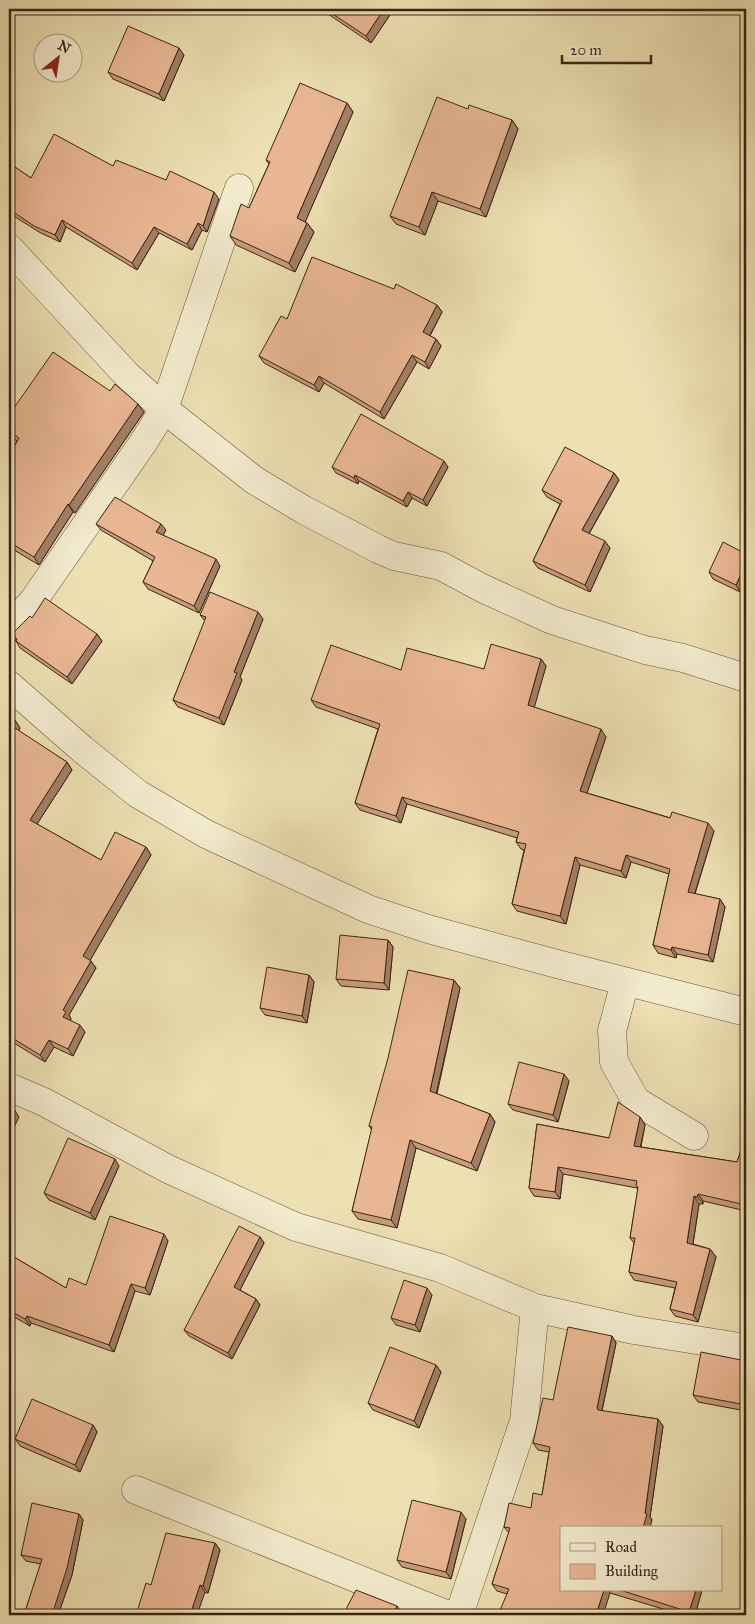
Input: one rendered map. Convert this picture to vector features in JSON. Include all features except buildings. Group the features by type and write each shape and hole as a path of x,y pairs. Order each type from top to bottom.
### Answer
{"street":[{"path":"9,628 32,601 145,440 164,409 239,188"},
{"path":"9,248 127,375 164,409 254,480 378,549 394,556 441,566 482,588 552,620 644,650 691,660 746,678"},
{"path":"9,685 82,749 138,794 206,834 368,909 428,929 625,982 746,1012"},
{"path":"625,982 612,1031 614,1062 636,1101 694,1136"},
{"path":"9,1087 44,1102 168,1169 296,1227 440,1268 535,1308 634,1330 746,1348"},
{"path":"459,1615 524,1421 535,1308"},
{"path":"136,1490 448,1615"}]}
